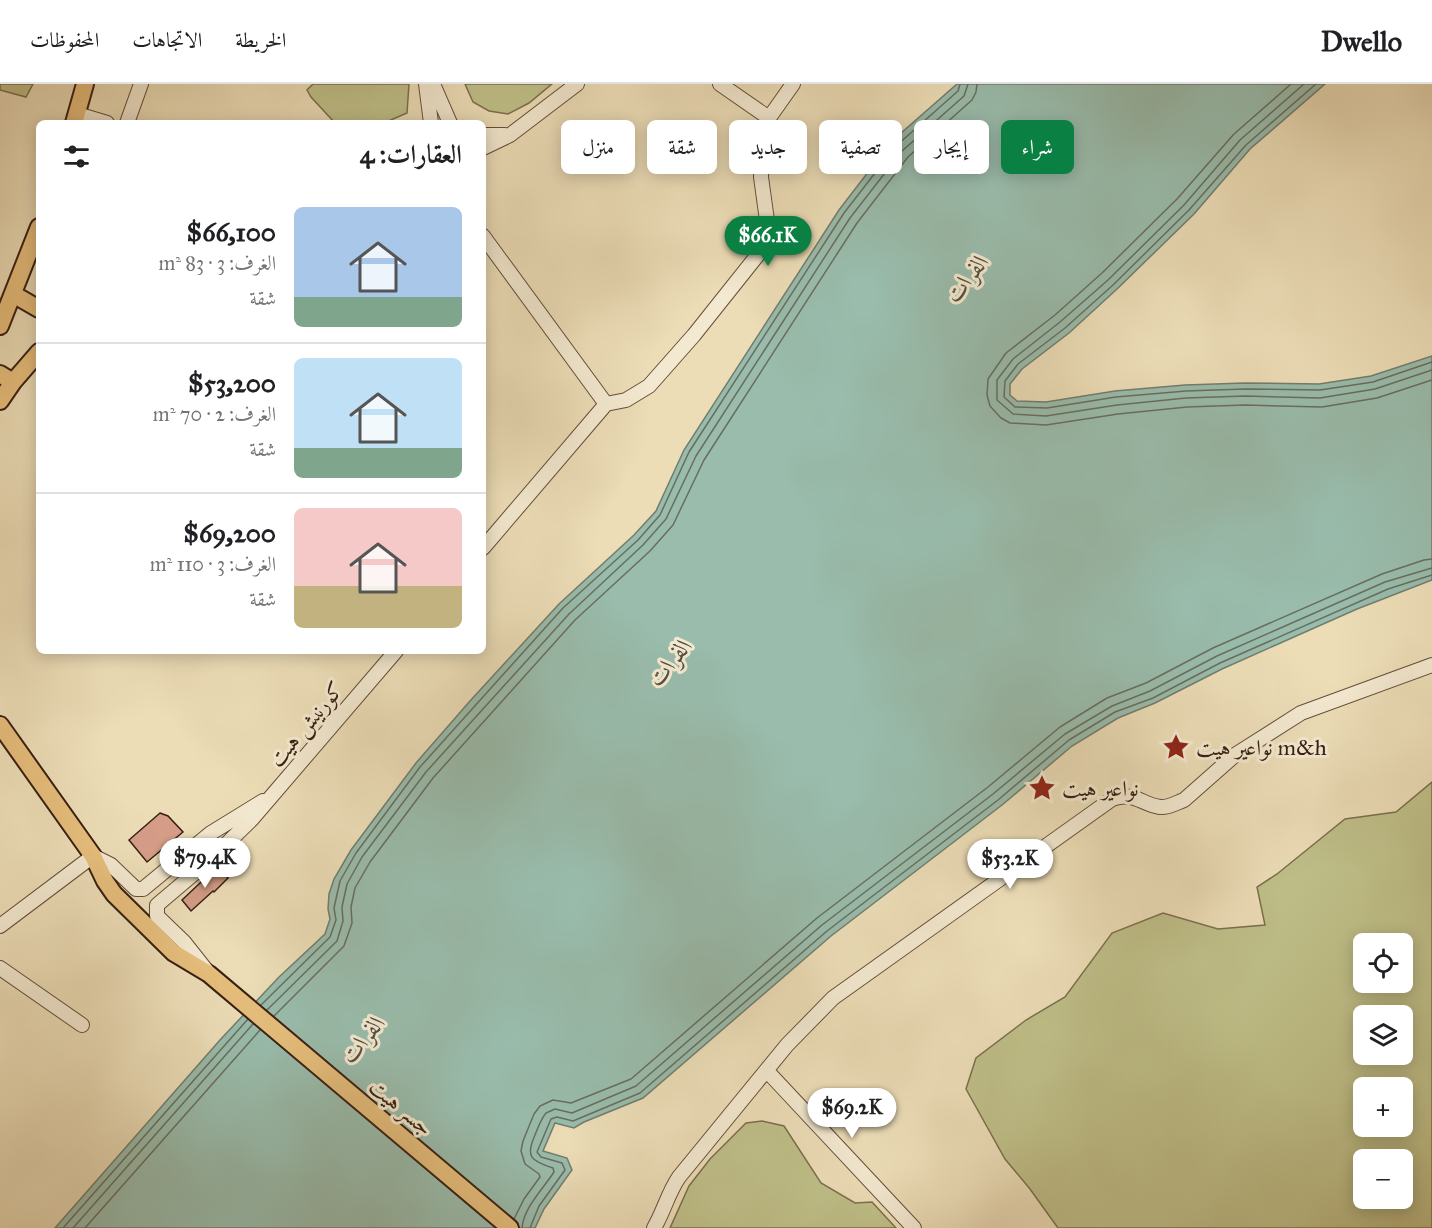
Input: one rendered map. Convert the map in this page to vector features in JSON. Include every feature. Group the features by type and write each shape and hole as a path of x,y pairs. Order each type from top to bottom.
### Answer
{"main road":[{"path":"76,118 85,84"},
{"path":"0,326 7,303 36,234"},
{"path":"7,303 36,308"},
{"path":"0,401 7,378 36,354"},
{"name":"جسر هيت","path":"0,725 93,856 105,881 124,905 174,953 209,974 510,1228"}],"street":[{"path":"128,120 141,84"},
{"path":"426,84 431,120"},
{"path":"433,84 449,120"},
{"path":"486,147 510,135 577,84"},
{"path":"720,84 769,118"},
{"path":"486,544 606,404 626,400 649,386 694,335 768,242 761,177 762,150 769,118 793,84"},
{"path":"486,135 510,135"},
{"path":"486,240 606,404"},
{"name":"كورنيش هيت","path":"209,974 184,942 159,919 156,912 157,905 231,841 393,654"},
{"path":"654,1228 670,1190 679,1177 787,1046 833,998 1112,799 1122,795 1132,796 1158,807 1165,807 1184,800 1235,755 1301,713 1432,665"},
{"name":"كورنيش هيت","path":"93,856 111,865 136,889 143,889 211,833 272,796"},
{"path":"0,926 93,856"},
{"path":"0,968 82,1025"},
{"path":"766,1071 914,1228"}],"green space":[{"path":"0,84 33,84 26,97 0,90"},
{"path":"313,84 409,84 407,113 391,120 332,120 307,90"},
{"path":"465,84 552,84 529,103 508,114 489,111 473,102"},
{"path":"1432,782 1432,1228 1058,1228 1005,1159 966,1089 976,1058 1026,1020 1065,997 1112,933 1163,913 1218,929 1265,925 1257,887 1277,874 1345,819 1396,812"},
{"path":"762,1121 784,1126 821,1183 855,1203 872,1202 896,1228 670,1228 689,1186 710,1159 746,1123"}],"water":[{"name":"الفرات","path":"957,84 1325,84 1250,149 1194,214 1117,289 1069,333 1022,369 1010,384 1010,395 1017,401 1046,402 1115,391 1185,385 1319,384 1371,376 1432,356 1432,580 1357,609 1222,669 1155,703 1118,718 1072,746 1002,805 831,936 643,1098 574,1128 555,1123 543,1151 567,1158 572,1170 544,1209 535,1228 55,1228 220,1040 279,977 325,934 330,919 329,894 334,879 351,850 416,763 559,604 634,535 656,511 684,450 839,210 867,174 902,174 902,132 914,122 914,174 989,174 989,120 916,120"}],"building":[{"path":"160,813 168,816 183,832 147,862 129,840"},
{"path":"217,867 228,878 191,911 182,900"}],"place":[{"name":"نواعير هيت m&h","path":"1176,747"},
{"name":"نواعير هيت","path":"1042,788"}]}
